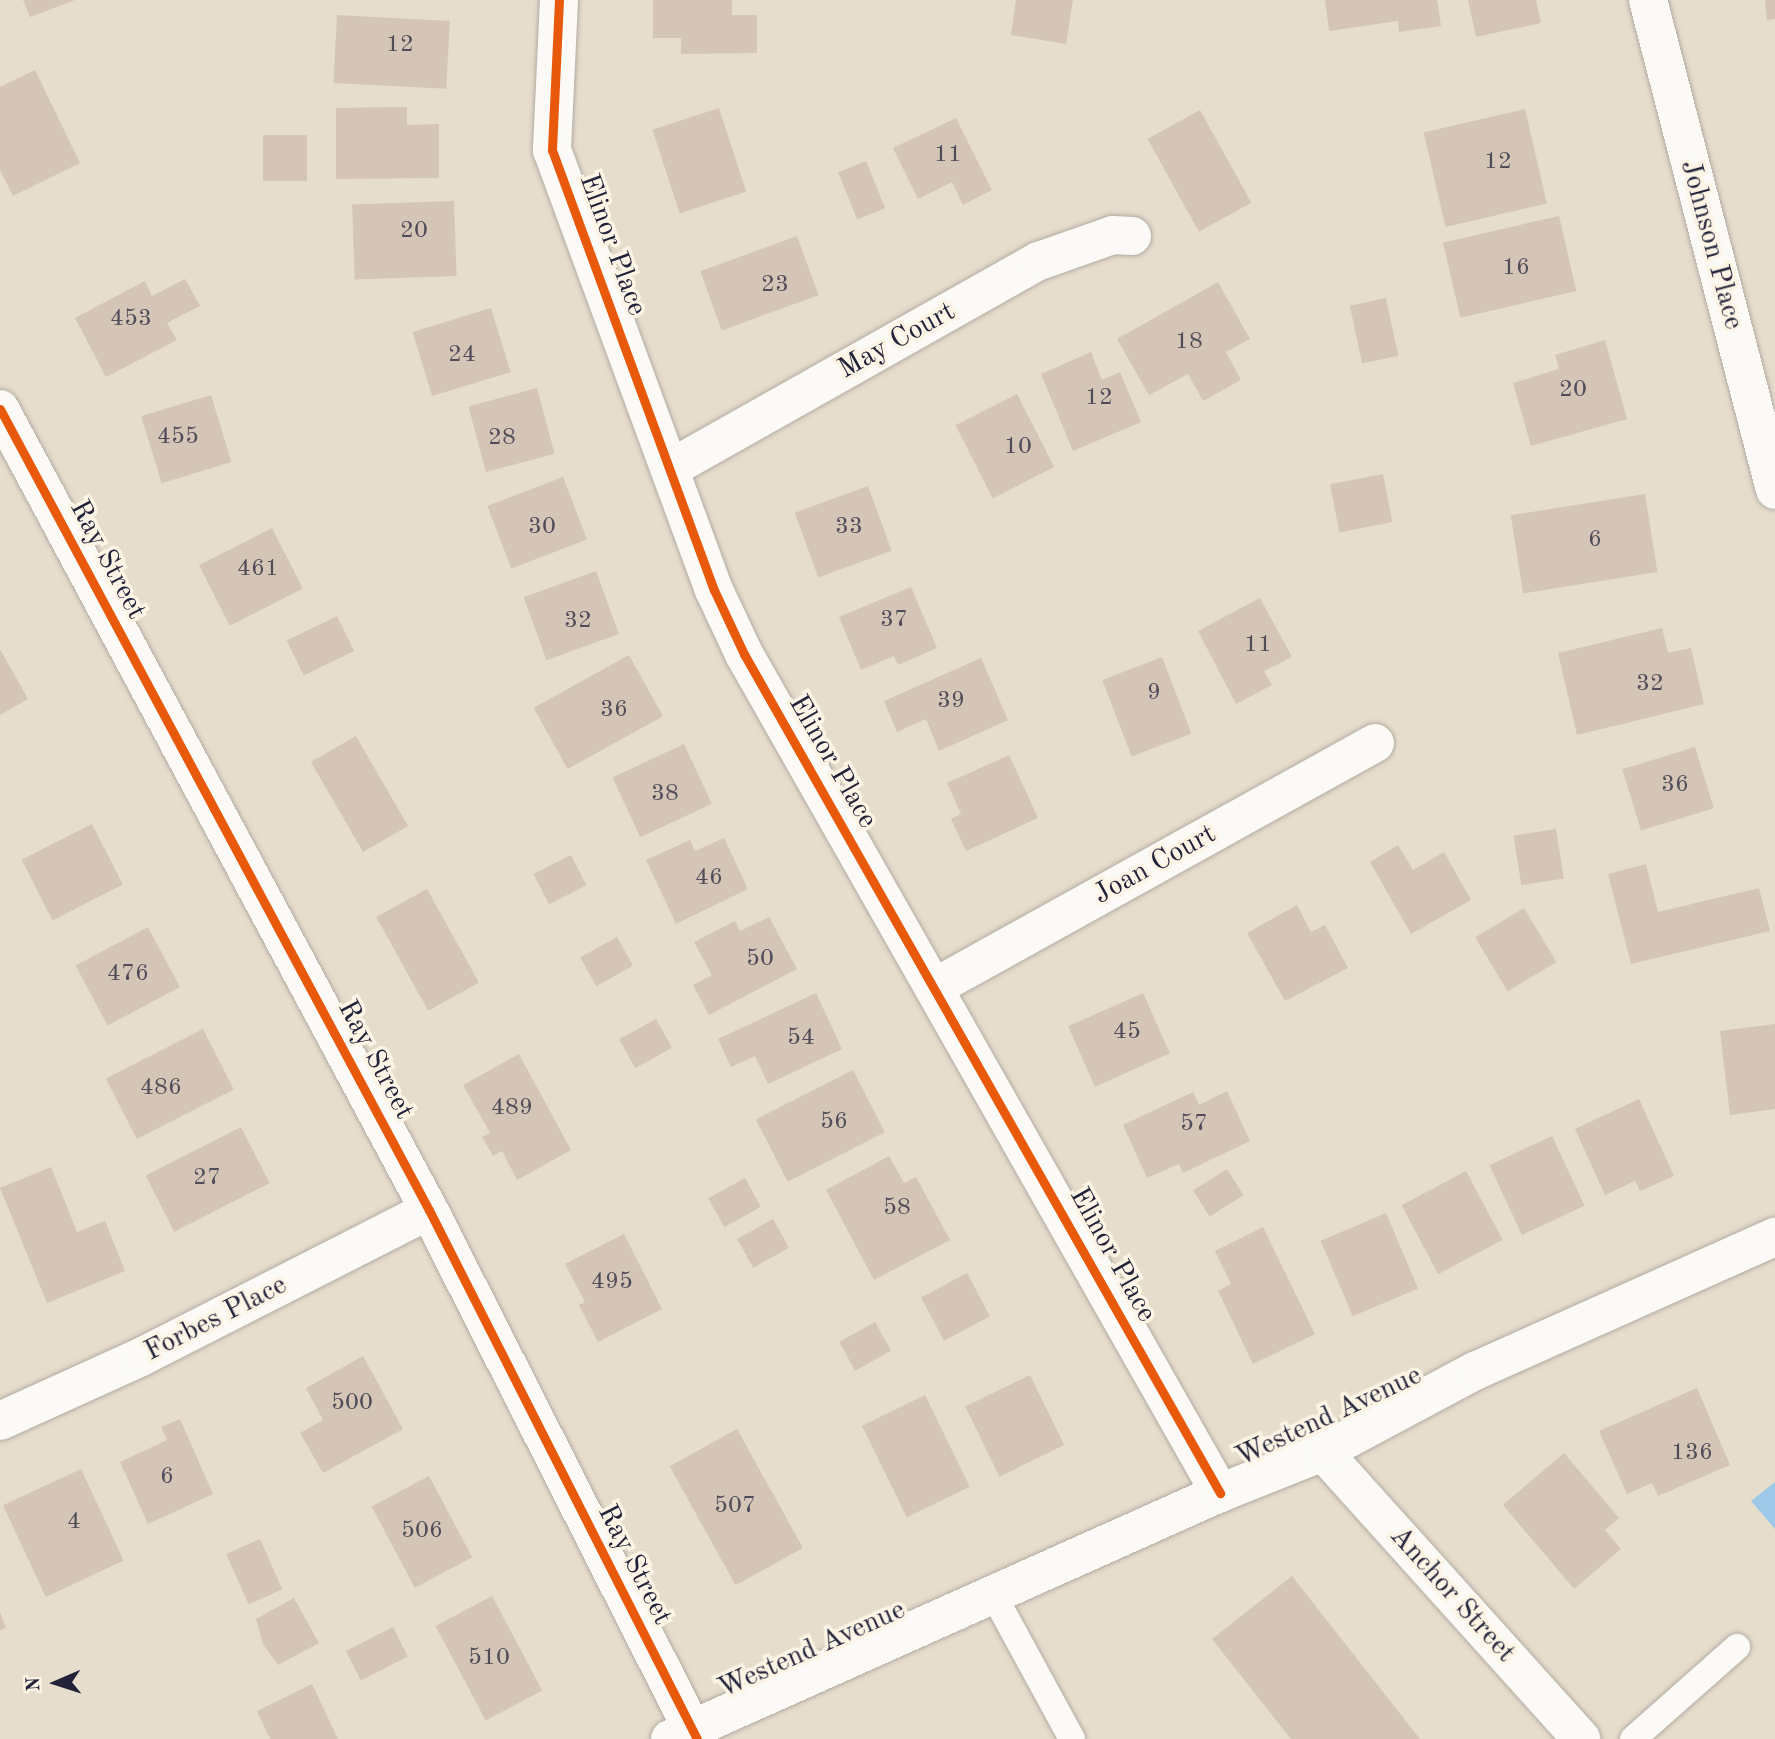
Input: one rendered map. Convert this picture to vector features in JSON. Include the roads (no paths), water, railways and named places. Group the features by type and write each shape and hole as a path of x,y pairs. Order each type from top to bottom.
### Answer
{"street":[{"name":"Elinor Place","path":"559,0 552,150 714,590 744,654 1220,1493"},
{"name":"Johnson Place","path":"1648,0 1775,490"},
{"name":"May Court","path":"671,468 1040,261 1113,235 1132,236"},
{"name":"Ray Street","path":"0,409 429,1210 686,1736"},
{"name":"Joan Court","path":"935,987 1375,743"},
{"name":"Forbes Place","path":"0,1421 141,1357 429,1210"},
{"name":"Westend Avenue","path":"686,1736 993,1594 1220,1493 1323,1452 1475,1371 1775,1237"},
{"name":"Anchor Street","path":"1323,1452 1581,1739"}],"lane":[{"path":"993,1594 1072,1739"},
{"path":"1633,1739 1737,1647"}],"water":[{"path":"1775,1482 1775,1529 1751,1501"}]}
